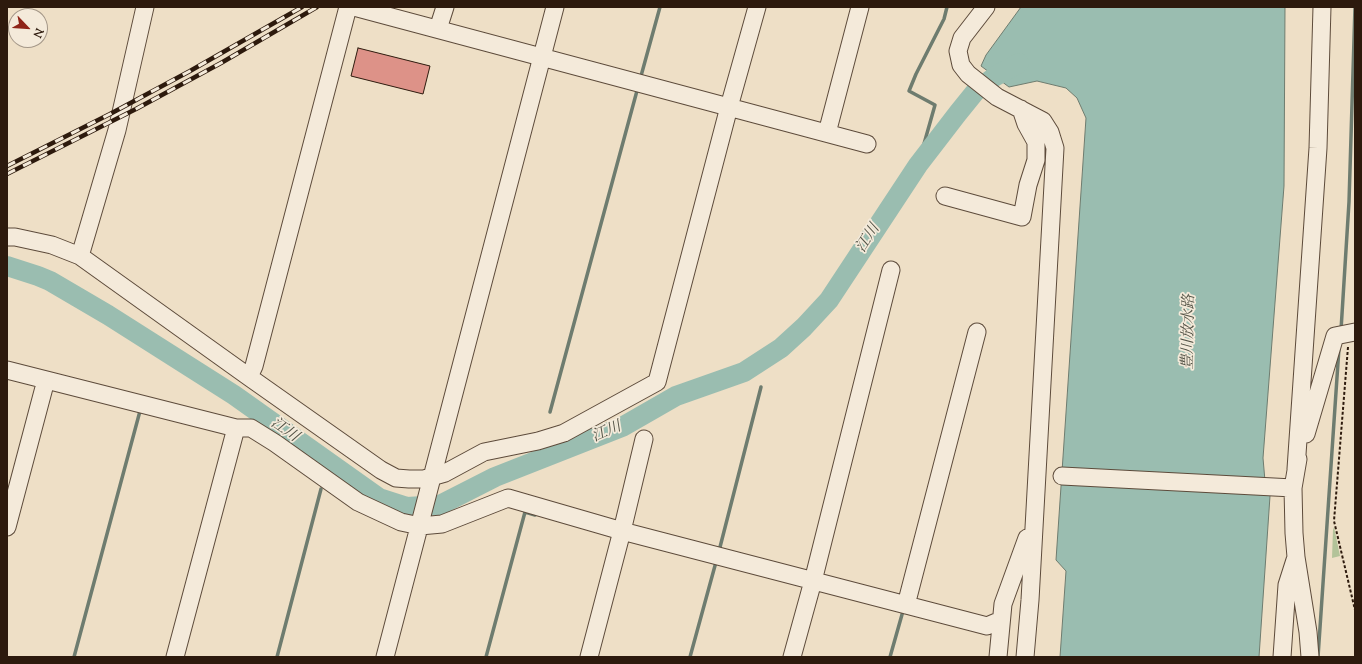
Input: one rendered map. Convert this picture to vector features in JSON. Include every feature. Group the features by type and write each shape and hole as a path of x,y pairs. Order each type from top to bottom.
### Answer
{"street":[{"path":"80,256 117,130 145,7"},
{"path":"249,378 256,359 348,7"},
{"path":"354,7 868,144"},
{"path":"438,29 445,7"},
{"path":"386,657 555,7"},
{"path":"7,237 15,237 52,245 80,256 249,378 381,470 396,478 432,480 484,452 538,441 564,432 657,382 756,7"},
{"path":"826,133 860,7"},
{"path":"986,7 962,38 958,51 961,65 968,74 997,97 1043,121 1050,132 1055,148 1033,523 1030,600 1025,657"},
{"path":"1296,469 1318,148 1322,7"},
{"path":"945,196 1022,217 1028,185 1036,160 1036,142 1026,124 1021,109"},
{"path":"792,657 813,581 891,270"},
{"path":"906,605 977,332"},
{"path":"1310,657 1308,632 1296,557 1290,487 1335,336 1352,333"},
{"path":"7,370 236,428 251,428 275,443 358,502 401,522 442,524 508,498 622,531 986,626 1001,620"},
{"path":"7,527 46,380"},
{"path":"175,657 236,428"},
{"path":"589,657 644,439"},
{"path":"1062,476 1290,487"},
{"path":"998,657 1003,604 1033,523"},
{"path":"1282,657 1288,585 1296,557"}],"path":[{"path":"1352,333 1334,521 1355,610"}],"shaded area":[{"path":"1334,527 1340,556 1332,558 1333,530"}],"water":[{"name":"豊川放水路","path":"1021,7 1285,7 1284,186 1263,458 1265,481 1270,496 1259,657 1060,657 1066,571 1056,560 1086,118 1077,98 1066,88 1037,81 1009,87 981,66 986,55"}],"building":[{"path":"358,48 430,66 423,94 351,76"}],"waterway":[{"path":"641,76 660,7"},
{"path":"918,165 935,105 909,91 944,19 947,7"},
{"path":"1341,330 1349,202 1355,7"},
{"name":"江川","path":"7,266 50,281 108,315 234,395 379,498 407,507 440,505 495,477 622,427 676,396 744,372 781,348 804,327 829,300 918,165 975,92 994,77 1019,63"},
{"path":"550,412 638,87"},
{"path":"1318,657 1339,348"},
{"path":"719,551 761,387"},
{"path":"74,657 140,411"},
{"path":"277,657 321,489"},
{"path":"486,657 525,512 535,515"},
{"path":"690,657 716,562"},
{"path":"890,657 903,611"}],"railway":[{"path":"7,166 110,114 190,71 302,7"},
{"path":"7,174 136,109 221,63 317,7"}]}
